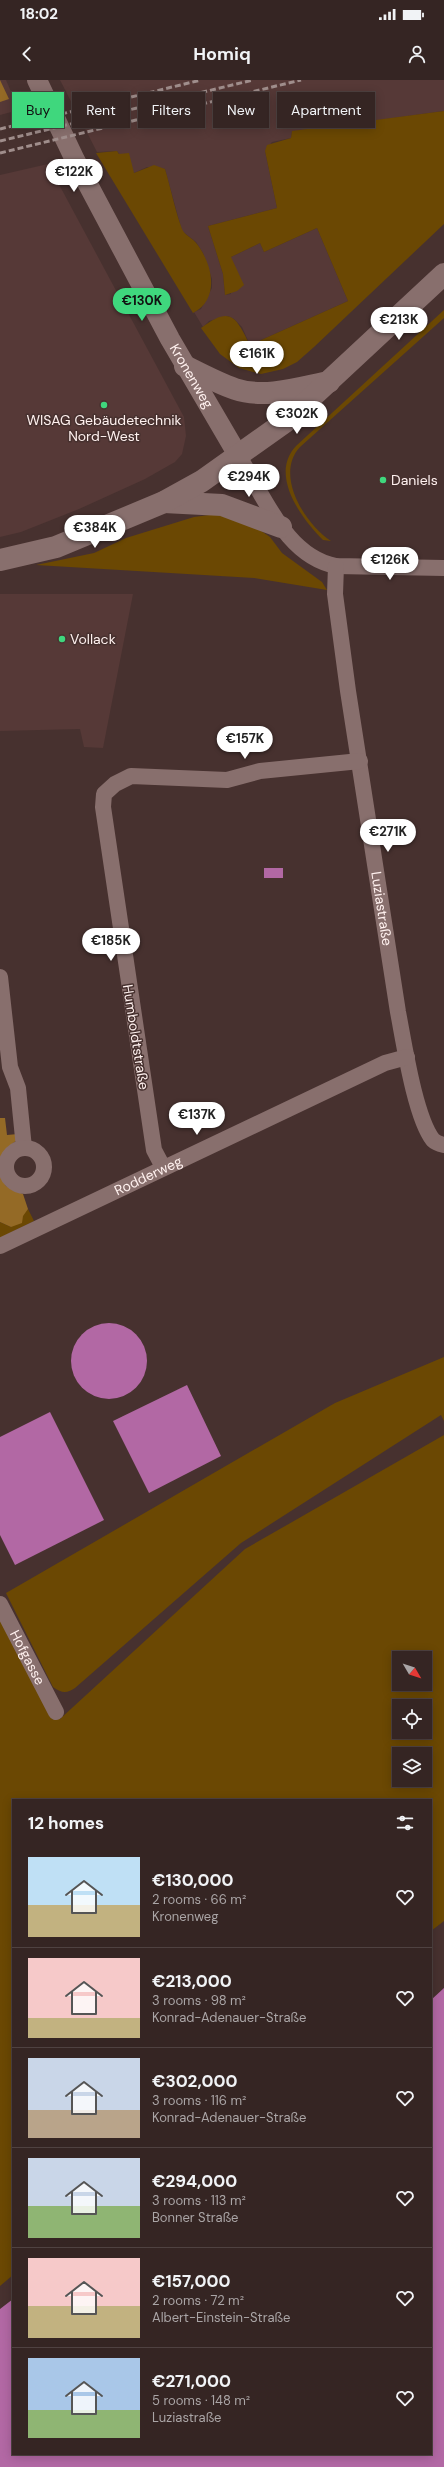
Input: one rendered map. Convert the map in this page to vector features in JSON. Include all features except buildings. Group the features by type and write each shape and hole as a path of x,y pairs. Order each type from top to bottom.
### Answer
{"main road":[{"path":"0,560 56,547 164,502 202,481 285,422 330,382 444,274"},
{"path":"185,366 236,389 262,393 282,392 330,382"},
{"path":"164,502 222,505 281,527"}],"street":[{"name":"Kronenweg","path":"37,80 75,160 185,366 239,456"},
{"path":"239,456 281,527 307,555 321,563 336,566 444,568"},
{"name":"Luziastraße","path":"336,566 335,594 407,1057 426,1129 434,1142 444,1145"},
{"name":"Humboldtstraße","path":"163,1167 154,1150 103,807 104,794 115,784 131,776 227,780 260,771 360,761"},
{"path":"0,977 10,1067 18,1088 24,1148"},
{"name":"Rodderweg","path":"0,1246 163,1167 385,1063 407,1057"},
{"name":"Hofgasse","path":"0,1604 56,1712"}],"shaded area":[{"path":"0,80 6,80 12,94 12,112 0,115"},
{"path":"0,80 9,99 0,102"},
{"path":"60,80 444,80 444,111 375,121 375,92 277,92 277,128 321,128 292,132 291,138 272,142 265,151 277,208 208,226 223,274 225,295 231,294 231,257 260,243 264,252 317,228 348,301 250,345 242,327 234,319 228,316 209,321 203,327 194,312 201,309 212,288 212,279 203,253 196,242 182,231 165,169 147,167 134,173 117,151 97,152 85,128 130,128 130,92 72,92 72,103"},
{"path":"444,111 444,224 297,362 283,369 261,374 239,368 220,354 201,328 219,317 232,317 241,327 250,345 348,301 317,228 264,252 260,243 231,257 244,285 237,291 225,295 223,274 208,226 277,208 265,151 267,145 291,138 292,131 315,128 375,128 375,120"},
{"path":"117,151 119,154 129,153 134,173 154,165 165,169 182,229 203,252 210,271 210,291 207,299 202,307 193,313 96,153"},
{"name":"WISAG Gebäudetechnik Nord-West","path":"48,164 184,417 186,436 182,454 175,462 145,479 79,509 21,532 0,537 0,175"},
{"path":"444,310 444,318 300,447 293,458 290,471 296,498 312,523 331,541 323,540 306,520 291,496 287,483 286,470 289,457 296,446"},
{"path":"217,514 257,528 270,537 282,553 322,582 327,590 254,578 36,565 94,553 126,538 194,517"},
{"name":"Vollack","path":"0,594 133,594 103,748 84,747 80,729 0,731"},
{"path":"264,868 283,868 283,878 264,878"},
{"path":"0,1118 5,1118 7,1135 18,1134 17,1140 6,1149 0,1158"},
{"path":"0,1176 6,1186 23,1194 28,1209 23,1216 22,1223 11,1227 0,1222"},
{"path":"28,1209 34,1221 0,1238 0,1222 11,1227"},
{"path":"109,1323 124,1326 136,1334 144,1346 147,1361 144,1376 136,1388 124,1396 109,1399 94,1396 82,1388 74,1376 71,1361 74,1346 82,1334 94,1326"},
{"path":"444,1357 444,1421 441,1415 241,1543 75,1688 64,1692 53,1687 6,1593 335,1403"},
{"path":"187,1385 221,1456 149,1493 113,1421"},
{"path":"50,1412 104,1520 15,1565 0,1535 0,1437"},
{"path":"444,1435 444,1921 432,1930 432,1799 12,1799 12,2276 0,2286 0,1612 60,1719 245,1549"},
{"path":"444,1988 444,2467 0,2467 0,2309 12,2300 12,2455 432,2455 432,1999"}],"railway":[{"path":"0,129 201,80"},
{"path":"0,141 253,80"},
{"path":"0,153 301,80"}],"place":[{"name":"WISAG Gebäudetechnik Nord-West","path":"104,405"},
{"name":"Daniels","path":"383,480"},
{"name":"Vollack","path":"62,639"}]}
